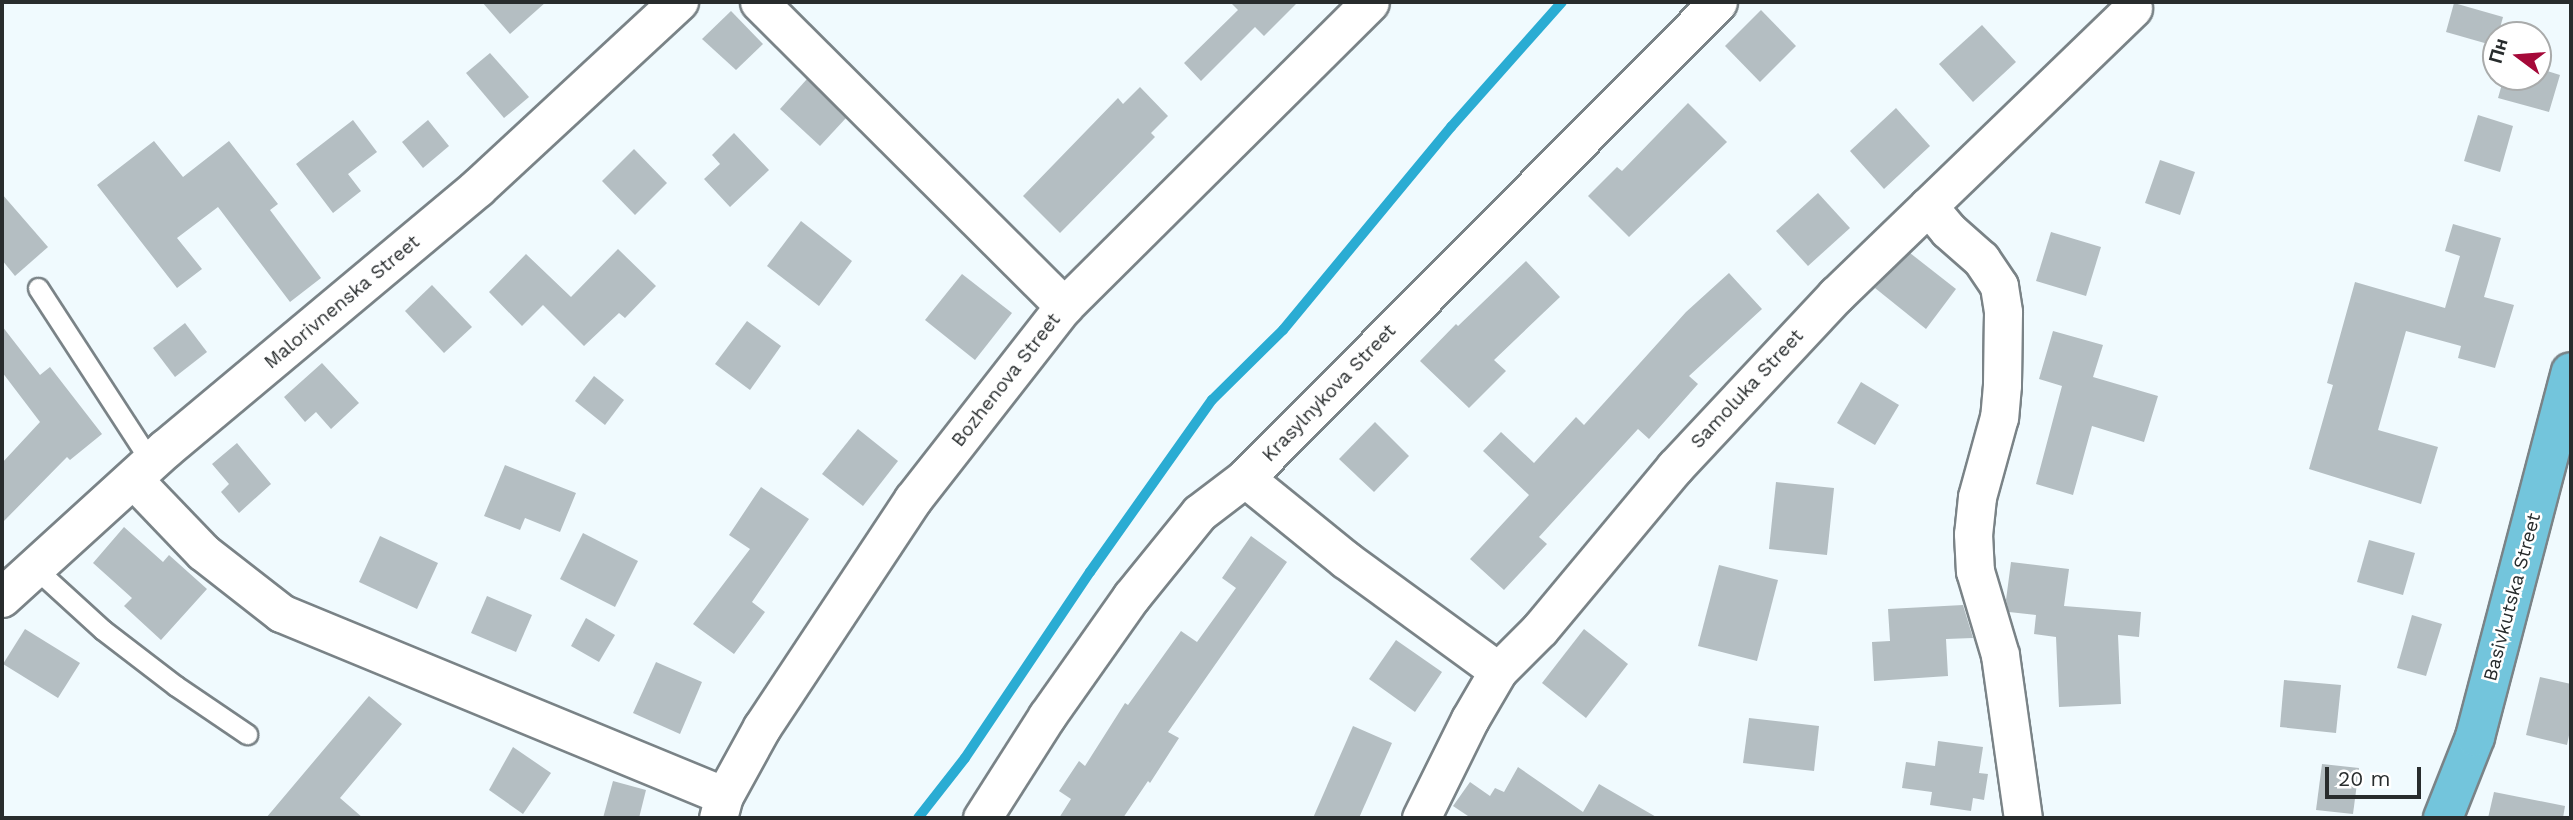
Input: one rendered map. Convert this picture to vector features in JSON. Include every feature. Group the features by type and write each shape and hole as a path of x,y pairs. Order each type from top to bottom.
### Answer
{"main road":[{"name":"Basivkutska Street","path":"2443,818 2475,737 2571,372"}],"street":[{"name":"Malorivnenska Street","path":"2,598 142,471 478,188 679,2"},
{"path":"759,2 1064,306"},
{"name":"Bozhenova Street","path":"721,807 762,727 913,499 1064,306 1370,2"},
{"name":"Krasylnykova Street","path":"982,818 1047,716 1131,597 1199,513 1245,478 1718,2"},
{"name":"Samoluka Street","path":"1421,818 1470,719 1498,671 1540,629 1675,467 1836,295 2133,8"},
{"path":"1928,206 1948,230 1980,259 1999,286 2003,312 1999,417 1977,497 1973,534 1975,571 2000,655 2023,818"},
{"path":"142,471 203,552 281,613 721,807"},
{"path":"1245,478 1346,560 1498,671"}],"lane":[{"path":"38,288 142,471"},
{"path":"35,568 103,630 176,686 247,734"}],"building":[{"path":"482,2 546,2 510,34"},
{"path":"1230,2 1298,2 1264,36 1255,27 1201,81 1184,63 1238,10"},
{"path":"2454,3 2503,17 2502,21 2482,21 2482,42 2446,32"},
{"path":"1761,10 1796,46 1760,82 1725,46"},
{"path":"731,11 763,44 736,70 702,39"},
{"path":"1982,25 2016,62 1973,102 1939,64"},
{"path":"490,53 529,97 504,118 466,73"},
{"path":"2552,72 2560,75 2549,112 2498,98 2500,91 2552,91"},
{"path":"807,79 846,118 820,146 780,109"},
{"path":"1140,87 1168,116 1151,133 1155,137 1060,233 1023,196 1118,98 1123,104"},
{"path":"1688,103 1727,142 1629,237 1588,196 1617,167 1622,171"},
{"path":"1896,108 1930,146 1884,189 1850,151"},
{"path":"2478,115 2513,126 2500,172 2464,161"},
{"path":"353,120 377,152 348,174 361,191 333,213 296,164"},
{"path":"428,120 449,146 423,168 402,142"},
{"path":"734,133 769,170 730,207 704,179 720,164 712,155"},
{"path":"154,141 183,177 229,141 278,204 270,210 321,278 290,302 218,207 177,238 202,269 177,288 97,185"},
{"path":"634,149 667,183 635,215 602,181"},
{"path":"2160,160 2195,172 2180,215 2145,203"},
{"path":"1818,193 1850,228 1808,266 1776,231"},
{"path":"2,194 48,247 15,276 2,260"},
{"path":"801,221 852,261 819,306 767,266"},
{"path":"2453,224 2501,238 2484,297 2514,305 2495,368 2458,358 2461,346 2406,331 2378,430 2438,447 2421,504 2309,469 2333,385 2327,383 2355,282 2445,308 2460,256 2445,251"},
{"path":"2051,232 2101,247 2086,296 2036,281"},
{"path":"618,249 656,286 625,318 619,313 584,346 543,305 522,326 489,292 526,254 571,297"},
{"path":"1910,253 1956,289 1926,329 1875,288"},
{"path":"1526,261 1560,297 1494,360 1506,371 1469,408 1420,361 1456,324 1458,326"},
{"path":"1729,273 1762,309 1689,376 1698,384 1649,439 1638,429 1539,537 1547,544 1504,590 1470,559 1529,495 1483,451 1501,432 1534,463 1576,417 1584,425 1686,312"},
{"path":"962,274 1012,313 975,360 925,320"},
{"path":"432,285 472,327 444,353 405,311"},
{"path":"747,321 781,346 750,390 715,364"},
{"path":"185,323 207,352 175,377 153,348"},
{"path":"2,326 40,375 50,367 102,434 70,460 67,457 2,523 2,463 40,422 2,372"},
{"path":"2053,331 2103,345 2093,377 2158,396 2144,442 2092,426 2073,495 2036,484 2062,386 2039,379"},
{"path":"322,363 359,403 331,429 316,412 305,422 284,397"},
{"path":"594,376 624,400 605,425 575,401"},
{"path":"1861,382 1899,405 1875,445 1837,423"},
{"path":"1375,422 1409,456 1374,492 1339,459"},
{"path":"858,429 898,461 863,506 822,474"},
{"path":"237,443 271,484 239,513 221,492 229,484 212,464"},
{"path":"505,465 576,493 560,532 525,518 520,530 484,516"},
{"path":"1776,482 1834,488 1827,555 1769,549"},
{"path":"761,487 809,519 752,602 765,612 734,654 693,624 750,549 729,535"},
{"path":"124,527 163,562 169,555 207,589 161,640 124,606 132,598 93,563"},
{"path":"583,533 638,561 615,607 560,579"},
{"path":"380,536 438,563 417,609 359,582"},
{"path":"1251,536 1287,562 1168,732 1179,738 1150,783 1148,781 1123,818 1059,818 1071,799 1059,791 1079,761 1085,766 1125,703 1128,705 1181,631 1197,642 1236,588 1222,578"},
{"path":"2369,540 2415,553 2403,595 2357,582"},
{"path":"2011,562 2069,569 2064,606 2141,612 2139,637 2118,635 2121,704 2059,707 2056,637 2034,634 2036,615 2009,612 2006,600"},
{"path":"1719,565 1778,580 1757,661 1698,646"},
{"path":"487,596 532,615 516,652 471,633"},
{"path":"1963,605 1973,638 1946,639 1948,676 1874,681 1872,642 1890,641 1888,609"},
{"path":"2412,615 2442,624 2426,676 2397,668"},
{"path":"586,618 615,635 599,662 571,646"},
{"path":"25,629 80,663 58,698 3,664"},
{"path":"1584,629 1628,664 1586,718 1542,683"},
{"path":"1396,640 1442,672 1415,712 1369,679"},
{"path":"656,662 702,682 680,734 633,713"},
{"path":"2540,677 2571,684 2571,726 2567,745 2526,735"},
{"path":"2284,680 2341,685 2336,733 2280,727"},
{"path":"369,696 402,724 340,798 363,818 266,818"},
{"path":"1749,718 1819,726 1814,771 1743,763"},
{"path":"1353,726 1392,743 1359,818 1313,818"},
{"path":"1938,741 1983,747 1979,773 1988,774 1984,800 1973,798 1971,811 1930,805 1932,792 1902,788 1906,762 1935,766"},
{"path":"513,747 551,773 523,814 489,790"},
{"path":"2322,764 2359,768 2353,814 2316,810"},
{"path":"1518,767 1583,812 1599,784 1658,818 1471,818 1453,806 1470,782 1490,796 1495,788 1504,792"},
{"path":"613,781 646,790 639,818 603,818"},
{"path":"2494,792 2565,806 2563,818 2488,818"}],"waterway":[{"path":"918,818 965,758 1090,572 1212,400 1283,330 1451,127 1562,2"}]}
